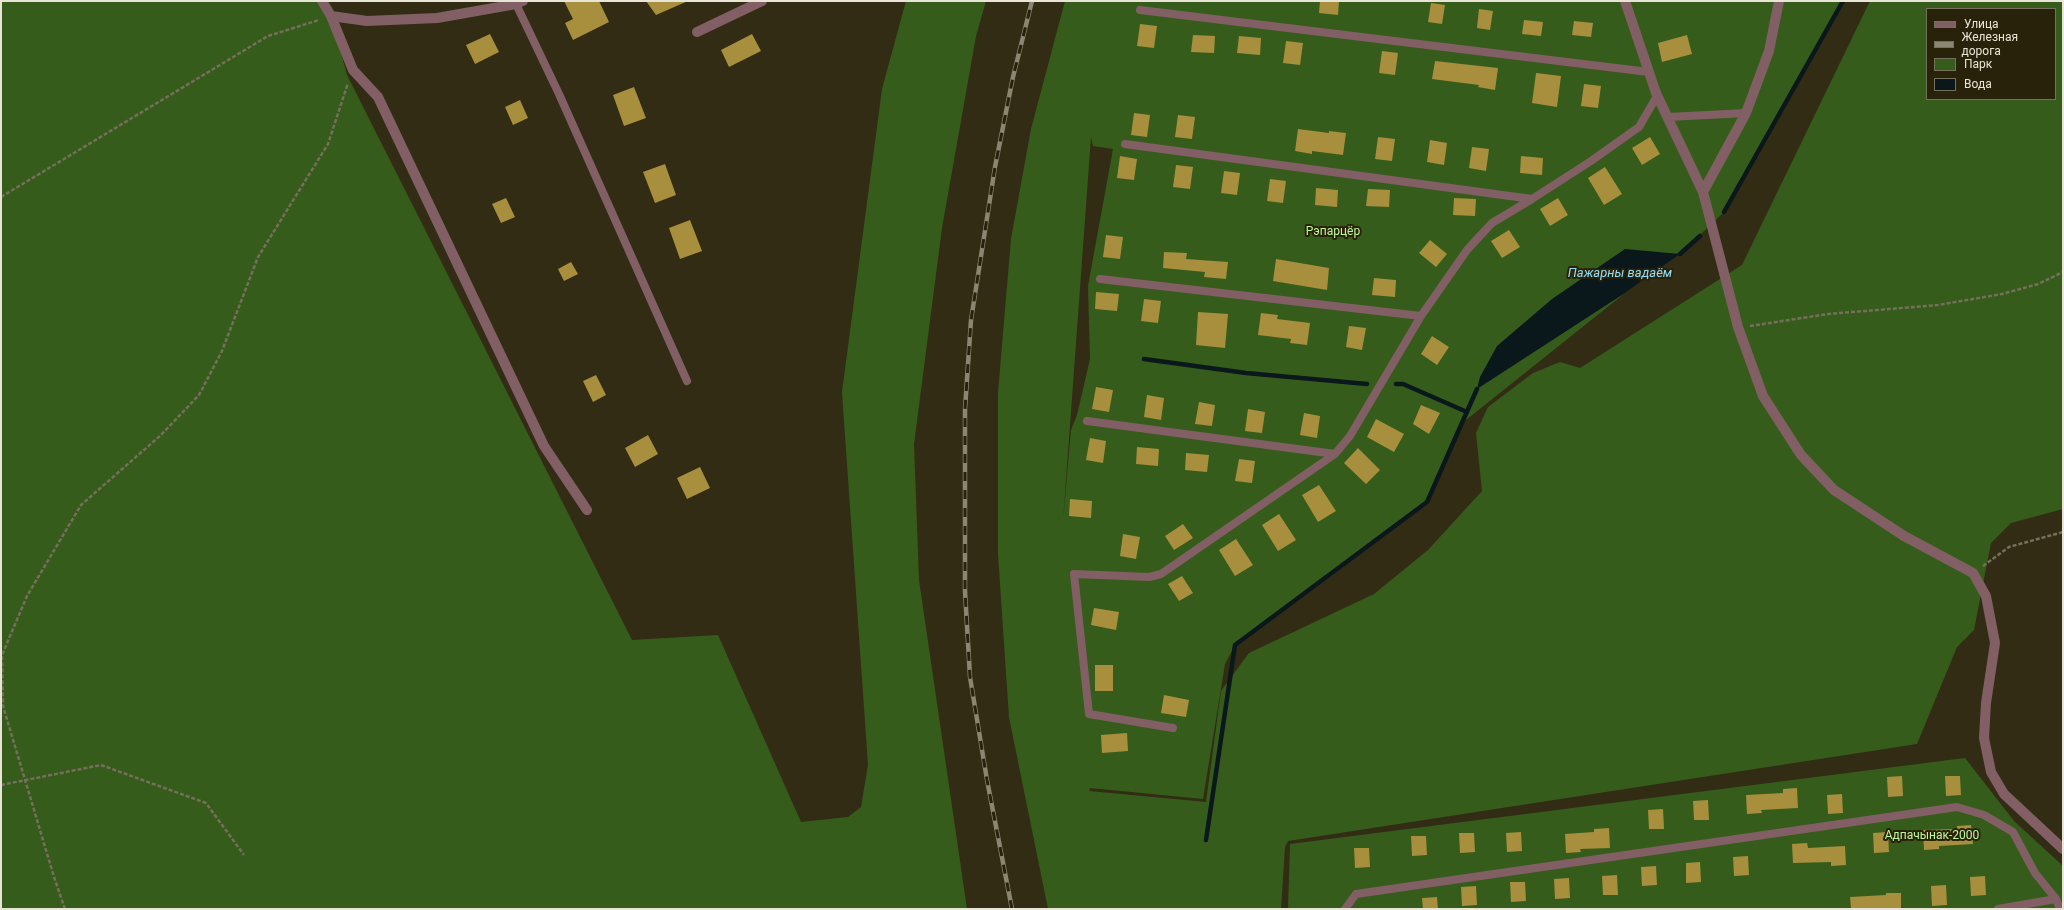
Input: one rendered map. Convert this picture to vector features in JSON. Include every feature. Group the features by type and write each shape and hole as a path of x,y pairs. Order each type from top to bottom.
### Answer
{"street":[{"path":"322,1 331,16 353,70 378,97 544,446 587,510"},
{"path":"697,32 762,1"},
{"path":"1625,1 1657,96 1703,192 1738,328 1763,396 1801,455 1834,490 1904,536 1973,573 1986,596 1995,643 1986,703 1984,738 1991,772 2004,794 2063,849"},
{"path":"1703,192 1746,113 1769,51 1779,1"},
{"path":"331,16 367,21 437,18 519,3"}],"lane":[{"path":"519,3 687,381"},
{"path":"1140,10 1649,72"},
{"path":"1173,728 1089,714 1074,574 1149,577 1161,574 1335,454 1350,436 1421,316 1467,250 1492,224 1591,161 1639,127 1657,96"},
{"path":"1668,117 1746,113"},
{"path":"1125,144 1532,199"},
{"path":"1100,279 1421,316"},
{"path":"1087,421 1335,454"},
{"path":"1345,909 1356,894 1957,807 1984,814 2013,832 2035,873 2056,899 2060,909"},
{"path":"1998,909 2056,899"}],"path":[{"path":"1,197 268,36 331,16"},
{"path":"65,909 3,706 2,655 27,596 81,504 161,435 199,395 222,351 258,256 328,144 353,70"},
{"path":"1738,328 1828,314 1938,305 2002,294 2038,284 2063,272"},
{"path":"1973,573 2009,547 2063,532"},
{"path":"1,785 101,765 206,803 244,855"}],"green space":[{"path":"1,1 321,1 331,16 347,75 632,640 718,635 801,822 848,817 861,807 868,765 842,392 882,89 906,1 986,1 976,36 942,228 914,444 919,580 967,909 1,909"},
{"name":"Рэпарцёр","path":"1065,1 1843,1 1724,212 1680,254 1625,293 1461,424 1427,502 1235,645 1225,664 1203,799 1090,788 1089,791 1206,802 1221,691 1249,653 1374,594 1428,550 1482,491 1476,433 1488,407 1533,373 1560,362 1580,368 1742,265 1870,1 2063,1 2063,509 2011,523 1991,543 1974,630 1957,647 1917,744 1288,841 1285,847 1281,909 1048,909 1009,717 998,554 998,393 1011,239 1031,129","holes":["1091,137 1093,146 1113,149 1088,286 1090,359 1077,415 1071,430 1063,521"]},
{"name":"Адпачынак-2000","path":"1965,758 2014,821 2063,866 2063,909 1288,909 1290,844"}],"water":[{"name":"Пажарны вадаём","path":"1625,249 1680,254 1625,293 1477,389 1480,377 1497,346 1552,299"}],"building":[{"path":"564,1 599,1 609,22 573,40 565,23 573,19"},
{"path":"646,1 688,1 656,15"},
{"path":"1320,1 1339,1 1338,15 1319,13"},
{"path":"1431,3 1445,5 1442,24 1428,22"},
{"path":"1479,9 1493,11 1490,30 1477,28"},
{"path":"1524,20 1543,22 1541,36 1522,34"},
{"path":"1574,21 1593,23 1591,37 1572,35"},
{"path":"1140,24 1157,26 1154,48 1137,46"},
{"path":"490,34 499,52 475,64 466,45"},
{"path":"752,34 761,51 729,67 721,50"},
{"path":"1193,35 1215,36 1214,53 1191,52"},
{"path":"1687,35 1692,54 1662,62 1658,43"},
{"path":"1239,36 1261,38 1260,55 1237,53"},
{"path":"1286,41 1303,43 1300,65 1283,63"},
{"path":"1382,51 1398,53 1395,75 1379,73"},
{"path":"1435,61 1498,68 1495,90 1478,87 1479,85 1432,79"},
{"path":"1536,73 1561,76 1557,107 1532,103"},
{"path":"1584,84 1601,86 1598,108 1581,106"},
{"path":"634,87 646,118 624,126 613,95"},
{"path":"520,100 528,118 513,125 505,107"},
{"path":"1134,113 1150,115 1147,137 1131,135"},
{"path":"1178,115 1195,117 1192,139 1175,137"},
{"path":"1298,129 1329,133 1329,131 1346,133 1343,155 1312,151 1312,154 1295,151"},
{"path":"1378,137 1395,139 1392,161 1375,159"},
{"path":"1650,137 1660,154 1642,165 1632,148"},
{"path":"1430,140 1447,143 1444,165 1427,162"},
{"path":"1472,147 1489,149 1486,171 1469,168"},
{"path":"1120,156 1137,159 1134,180 1117,178"},
{"path":"1521,156 1543,158 1542,175 1520,173"},
{"path":"665,164 676,195 655,203 643,172"},
{"path":"1176,165 1193,167 1190,189 1173,187"},
{"path":"1605,167 1622,194 1604,205 1588,178"},
{"path":"1224,171 1240,173 1237,195 1221,193"},
{"path":"1270,179 1286,181 1283,203 1267,201"},
{"path":"1316,188 1338,190 1337,207 1315,205"},
{"path":"1368,189 1390,190 1389,207 1366,206"},
{"path":"506,198 515,217 501,223 492,204"},
{"path":"1454,198 1476,199 1475,216 1453,215"},
{"path":"1558,198 1568,215 1550,226 1540,209"},
{"path":"690,220 702,251 680,259 669,228"},
{"path":"1509,230 1520,247 1502,258 1491,241"},
{"path":"1106,235 1123,237 1120,259 1103,257"},
{"path":"1430,240 1447,254 1436,267 1419,253"},
{"path":"1164,252 1187,253 1186,259 1228,262 1226,279 1204,277 1205,272 1163,268"},
{"path":"1276,259 1329,268 1327,290 1273,281"},
{"path":"571,262 578,274 564,281 558,269"},
{"path":"1374,278 1396,280 1395,297 1372,295"},
{"path":"1096,292 1119,294 1117,311 1095,309"},
{"path":"1144,299 1161,301 1158,323 1141,321"},
{"path":"1198,312 1228,314 1225,348 1196,345"},
{"path":"1261,313 1278,315 1277,319 1310,323 1307,345 1290,343 1291,339 1258,335"},
{"path":"1349,326 1366,328 1362,350 1346,347"},
{"path":"1432,336 1449,347 1437,365 1421,354"},
{"path":"596,375 606,395 593,402 583,381"},
{"path":"1096,387 1113,390 1109,412 1092,409"},
{"path":"1147,395 1164,398 1161,420 1144,417"},
{"path":"1199,402 1215,405 1212,426 1195,424"},
{"path":"1421,405 1440,413 1429,434 1413,424"},
{"path":"1248,409 1265,412 1262,433 1245,431"},
{"path":"1304,413 1320,416 1317,438 1300,435"},
{"path":"1376,419 1404,434 1394,452 1367,437"},
{"path":"648,435 658,454 635,467 625,448"},
{"path":"1090,438 1106,441 1103,463 1086,460"},
{"path":"1137,447 1159,449 1158,466 1136,464"},
{"path":"1358,448 1380,470 1366,484 1344,463"},
{"path":"1186,453 1209,455 1207,472 1185,470"},
{"path":"1239,459 1255,461 1252,483 1235,481"},
{"path":"700,467 710,488 687,499 677,478"},
{"path":"1319,485 1336,511 1318,522 1302,495"},
{"path":"1070,499 1092,501 1091,518 1069,516"},
{"path":"1279,514 1296,540 1278,551 1262,525"},
{"path":"1183,524 1193,538 1174,550 1165,536"},
{"path":"1123,534 1140,537 1136,559 1120,556"},
{"path":"1236,539 1253,565 1235,576 1219,550"},
{"path":"1182,576 1193,593 1179,601 1168,584"},
{"path":"1094,608 1119,612 1116,630 1091,625"},
{"path":"1095,665 1113,665 1113,691 1095,691"},
{"path":"1164,695 1189,700 1186,717 1161,713"},
{"path":"1127,733 1128,751 1102,753 1101,735"},
{"path":"1902,776 1903,796 1888,797 1887,777"},
{"path":"1945,776 1960,776 1961,795 1946,796"},
{"path":"1797,788 1798,808 1761,810 1762,813 1747,814 1746,795 1783,793 1783,789"},
{"path":"1842,794 1843,813 1828,814 1827,795"},
{"path":"1708,800 1709,820 1694,820 1693,801"},
{"path":"1663,809 1664,829 1649,829 1648,810"},
{"path":"1971,825 1973,844 1939,846 1939,849 1924,850 1923,830 1957,829 1957,826"},
{"path":"1609,828 1610,848 1580,849 1581,852 1566,853 1565,834 1594,832 1594,829"},
{"path":"1521,832 1522,851 1507,852 1506,833"},
{"path":"1888,832 1889,852 1874,853 1873,833"},
{"path":"1459,833 1474,833 1475,852 1460,853"},
{"path":"1411,836 1426,836 1427,855 1412,856"},
{"path":"1807,843 1808,848 1845,846 1846,865 1831,866 1831,862 1793,863 1792,844"},
{"path":"1354,848 1369,848 1370,867 1355,868"},
{"path":"1748,856 1749,875 1734,876 1733,857"},
{"path":"1700,862 1701,882 1686,883 1686,863"},
{"path":"1656,866 1657,885 1642,886 1641,867"},
{"path":"1617,875 1618,895 1603,895 1602,876"},
{"path":"1985,876 1986,895 1971,896 1970,877"},
{"path":"1569,878 1570,898 1555,899 1554,879"},
{"path":"1510,882 1525,882 1526,901 1511,902"},
{"path":"1946,885 1947,905 1932,906 1931,886"},
{"path":"1476,886 1477,905 1462,906 1461,887"},
{"path":"1886,893 1901,893 1901,909 1851,909 1850,897 1886,895"},
{"path":"1437,897 1438,909 1423,909 1422,898"}],"waterway":[{"path":"1724,212 1843,1"},
{"path":"1680,254 1700,236"},
{"path":"1144,359 1246,373 1367,384"},
{"path":"1396,384 1403,384 1467,412"},
{"path":"1206,840 1235,645 1427,502 1477,389"}],"railway":[{"path":"1012,909 987,780 970,677 965,591 965,409 971,320 995,167 1013,77 1032,1"}]}
